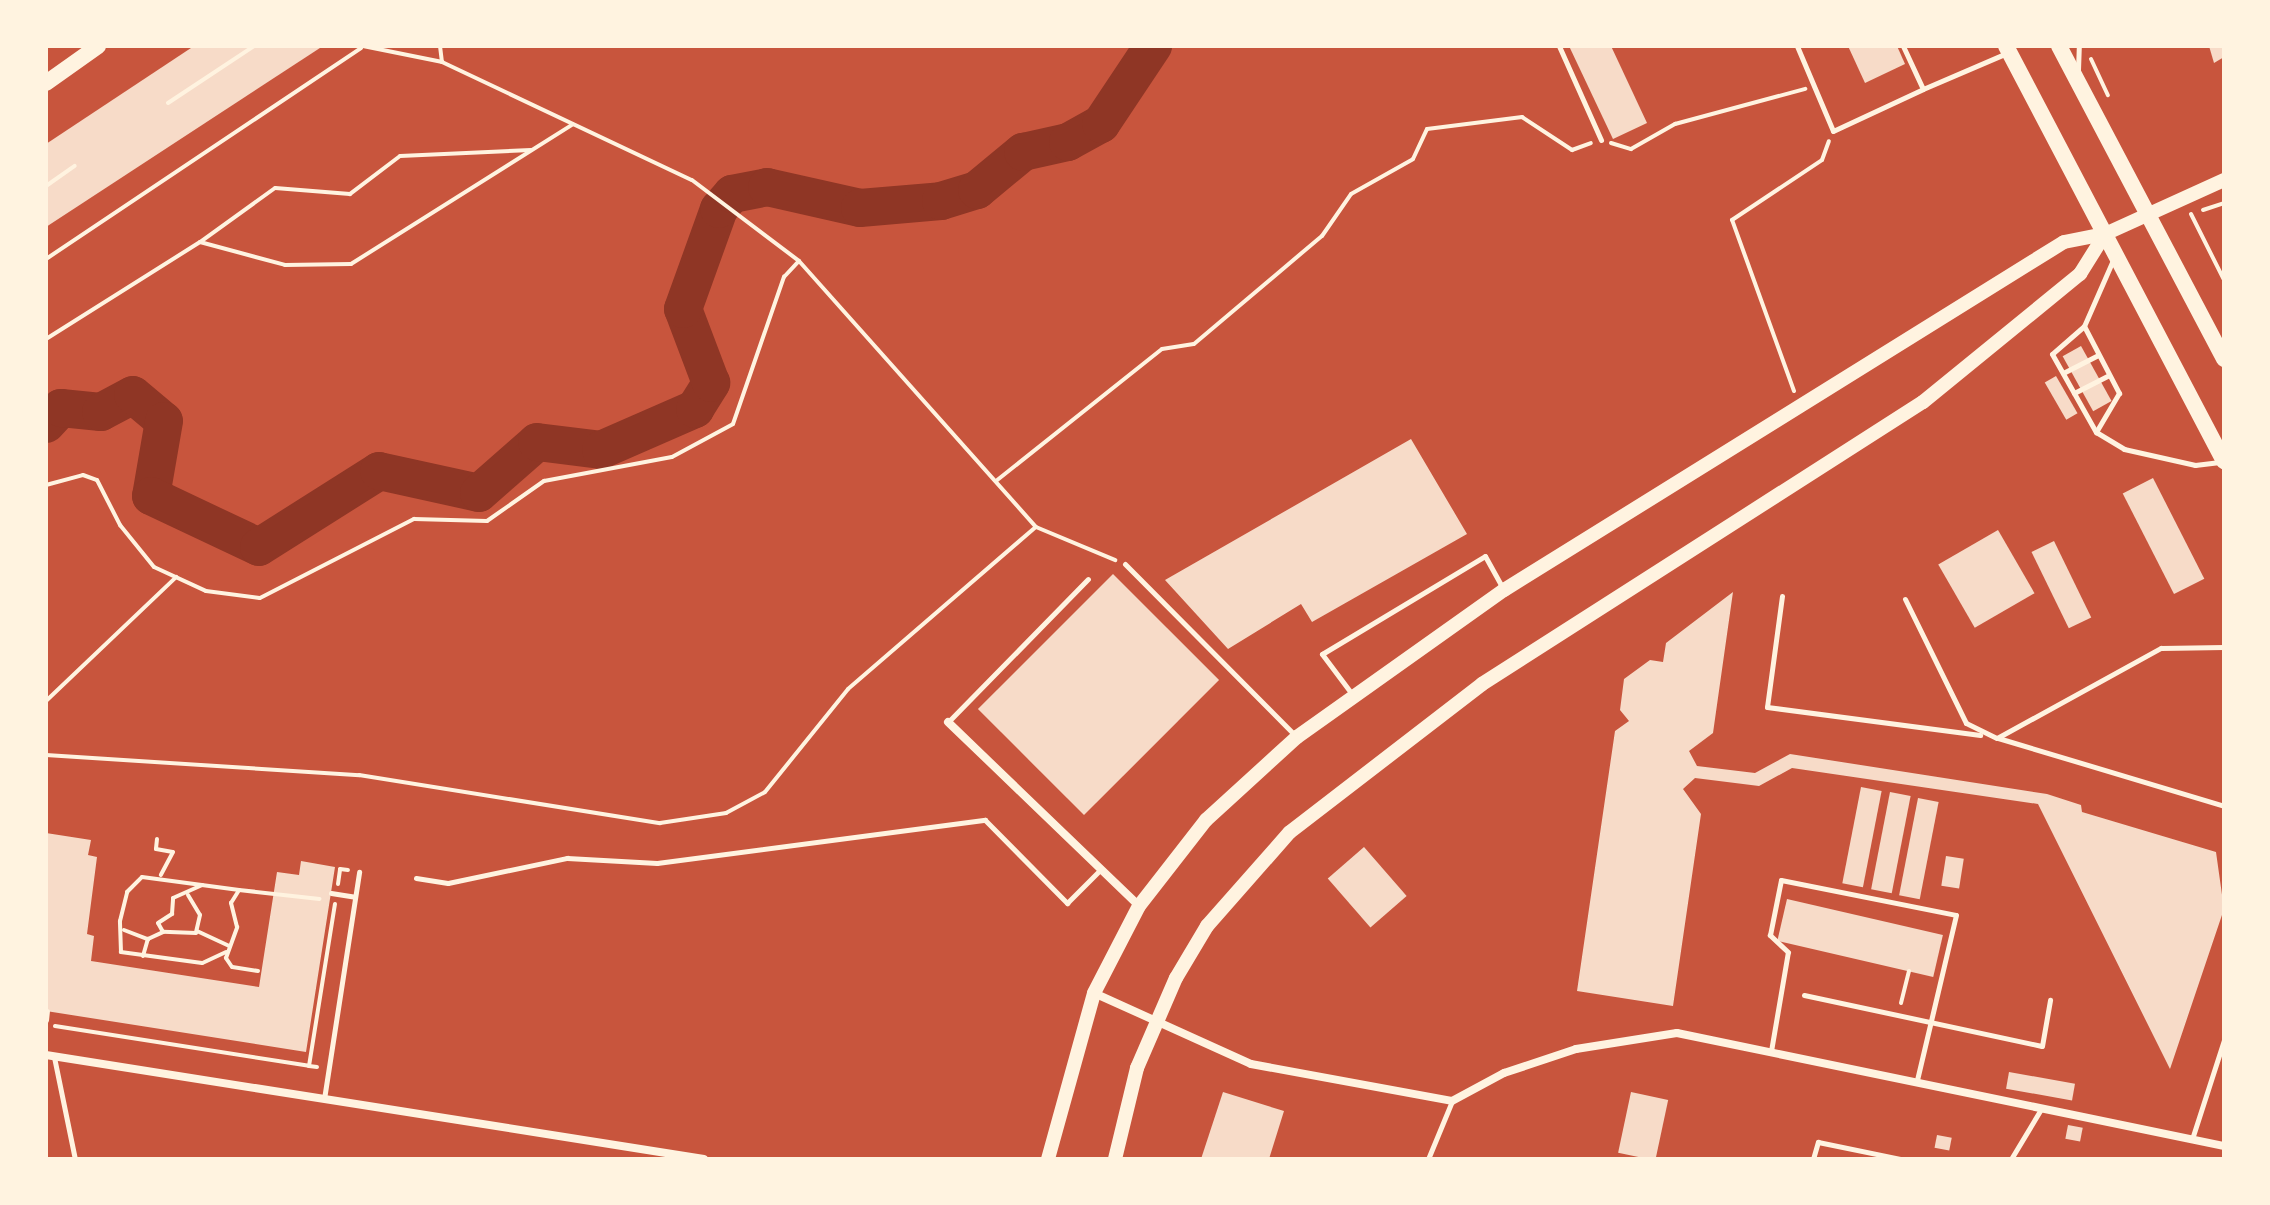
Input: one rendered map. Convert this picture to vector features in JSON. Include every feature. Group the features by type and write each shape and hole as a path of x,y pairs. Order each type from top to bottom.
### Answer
{"main road":[{"path":"46,83 98,46"},
{"path":"2059,46 2224,359"},
{"path":"2007,49 2224,461"}],"street":[{"path":"1048,1159 1094,993 1139,906 1206,820 1297,737 1504,590 2064,242 2105,234 2224,180"},
{"path":"1115,1159 1156,1020 1207,926 1255,866 1353,778 1716,528 1923,402 2080,274 2105,234"},
{"path":"948,722 1139,906"},
{"path":"1094,993 1251,1064 1452,1101 1504,1073 1632,1037 1677,1033 1917,1080 2224,1146"},
{"path":"50,1056 704,1159"}],"lane":[{"path":"1559,46 1601,140"},
{"path":"1797,46 1833,131 2007,49"},
{"path":"1903,46 1923,89"},
{"path":"2078,83 2079,46"},
{"path":"2115,255 2084,326 2052,354 2096,432 2124,449 2195,465 2224,461"},
{"path":"2084,326 2119,393 2096,432"},
{"path":"2063,373 2098,355"},
{"path":"2074,393 2109,375"},
{"path":"1353,696 1322,654 1485,556 1504,590"},
{"path":"1125,564 1297,737"},
{"path":"948,722 1088,579"},
{"path":"1782,596 1767,707 1997,738 2224,806"},
{"path":"1905,599 1966,723 1980,735"},
{"path":"1997,738 2161,648 2224,647"},
{"path":"416,878 448,883 567,858 657,863 985,820 1067,903 1100,870"},
{"path":"324,1099 359,872"},
{"path":"1771,1051 1788,952 1770,935 1781,880 1956,915 1917,1080"},
{"path":"334,894 355,897"},
{"path":"1804,995 2042,1046 2050,1000"},
{"path":"46,1022 47,1011"},
{"path":"2192,1139 2224,1040"},
{"path":"50,1056 75,1159"},
{"path":"1428,1159 1452,1101"},
{"path":"2011,1159 2042,1108"},
{"path":"1813,1159 1818,1142 1901,1159"}],"path":[{"path":"168,103 254,46"},
{"path":"440,46 442,62"},
{"path":"46,259 362,47 442,62 692,180 753,224 799,261 1036,527 1125,564"},
{"path":"996,481 1162,349 1194,344 1322,236 1351,194 1413,159 1427,129 1522,117 1572,150 1601,140 1631,149 1675,124 1814,86"},
{"path":"200,242 285,265 351,264 573,124"},
{"path":"1800,408 1732,220 1822,160 1833,131"},
{"path":"46,339 200,242 275,188 350,194 400,156 531,150"},
{"path":"46,186 75,166"},
{"path":"2224,203 2191,214 2224,280"},
{"path":"46,485 83,475 97,480 120,525 154,567 206,591 260,598 414,519 487,521 544,481 672,457 733,424 784,277 799,261"},
{"path":"46,755 372,776 660,823 726,813 765,792 848,689 1036,527"},
{"path":"46,701 176,577"},
{"path":"157,839 156,849 173,852 161,875"},
{"path":"309,1066 340,869 359,872"},
{"path":"239,890 231,903 237,927 226,952 202,963 121,952 132,885 161,875 202,885 330,901"},
{"path":"174,910 173,898 188,895 202,885"},
{"path":"188,895 189,907"},
{"path":"163,932 158,923 174,910 189,907 200,915 197,931"},
{"path":"124,930 148,939 163,932 197,931 229,946"},
{"path":"143,956 148,939"},
{"path":"226,952 232,967 258,971"},
{"path":"1897,1017 1909,971"},
{"path":"46,1022 328,1069"}],"building":[{"path":"194,46 323,46 46,227 46,144"},
{"path":"1569,46 1611,46 1647,123 1613,139"},
{"path":"1848,46 1897,46 1905,64 1865,83"},
{"path":"2209,46 2224,46 2224,57 2214,63"},
{"path":"2081,346 2112,401 2093,411 2063,356"},
{"path":"2056,376 2078,413 2066,420 2045,382"},
{"path":"1411,439 1467,534 1312,622 1301,604 1228,649 1165,580"},
{"path":"2153,478 2204,579 2174,594 2123,493"},
{"path":"1998,530 2034,593 1975,628 1938,564"},
{"path":"2054,541 2091,617 2069,628 2032,552"},
{"path":"1113,574 1219,680 1084,815 978,709"},
{"path":"1733,592 1713,733 1689,751 1697,766 1755,773 1790,754 2047,794 2081,805 2082,812 2216,852 2224,909 2170,1069 2038,804 1792,768 1759,786 1695,778 1683,789 1701,814 1673,1006 1577,991 1615,731 1629,721 1620,710 1624,679 1650,660 1663,662 1666,643"},
{"path":"1861,787 1882,791 1863,887 1842,883"},
{"path":"1890,792 1911,796 1892,893 1871,889"},
{"path":"1918,798 1939,802 1920,899 1899,895"},
{"path":"46,833 91,840 88,855 97,857 87,934 94,936 91,961 259,987 277,872 299,875 301,861 335,867 306,1052 46,1011"},
{"path":"1364,847 1407,896 1370,928 1328,878"},
{"path":"1946,856 1964,859 1959,888 1941,886"},
{"path":"1787,899 1943,935 1933,977 1777,941"},
{"path":"2009,1072 2075,1084 2072,1100 2006,1089"},
{"path":"1223,1092 1284,1111 1269,1159 1201,1159"},
{"path":"1631,1092 1668,1100 1656,1159 1618,1153"},
{"path":"2068,1125 2083,1128 2080,1142 2065,1139"},
{"path":"1937,1135 1952,1138 1949,1151 1935,1148"}],"waterway":[{"path":"46,424 61,408 101,412 133,395 164,421 151,496 259,547 379,471 479,493 537,442 601,450 695,409 711,383 683,309 719,209 732,194 767,187 860,208 941,201 977,190 1023,152 1068,142 1101,124 1153,46"}]}
